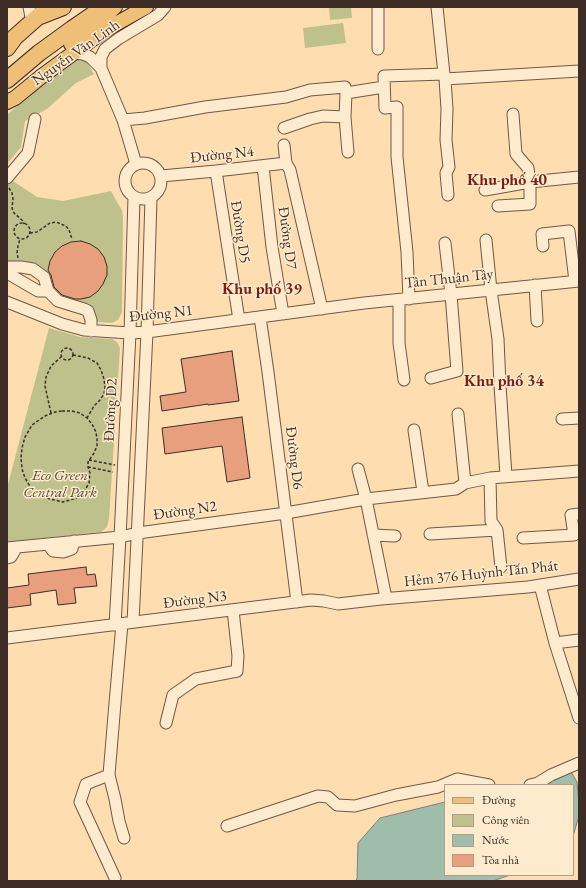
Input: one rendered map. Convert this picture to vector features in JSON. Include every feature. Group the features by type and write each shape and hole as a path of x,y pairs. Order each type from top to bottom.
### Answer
{"highway":[{"path":"10,41 35,13 49,7"},
{"path":"35,13 63,7"},
{"name":"Nguyễn Văn Linh","path":"7,80 39,53 104,7"}],"main road":[{"name":"Nguyễn Văn Linh","path":"21,68 41,68 99,22 115,7"},
{"name":"Nguyễn Văn Linh","path":"7,102 15,98 58,64 105,30 146,7"},
{"path":"7,93 41,68 58,64"}],"street":[{"path":"101,68 101,57 105,49 118,39 158,15 165,7"},
{"path":"378,7 378,49"},
{"path":"437,7 447,109 446,140 449,167 446,173 448,195"},
{"path":"74,53 83,54 90,57 101,68 123,120 136,164"},
{"path":"404,380 399,344 404,299 406,252 397,157 397,108 385,108 384,76 445,77 579,71"},
{"path":"123,120 145,118 286,96 310,90 345,87 345,117 348,152"},
{"path":"346,93 384,87"},
{"path":"498,206 530,204 530,182 528,168 516,154 513,114"},
{"path":"284,128 324,116 345,117"},
{"path":"7,178 28,153 35,119"},
{"path":"284,145 286,163 290,170 322,309"},
{"path":"141,163 149,164 156,169 161,176 161,184 158,192 151,198 143,200 134,197 127,191 124,182 126,173 132,166 141,163"},
{"name":"Đường N4","path":"161,176 286,163"},
{"name":"Đường D7","path":"263,166 272,247 283,314"},
{"name":"Đường D5","path":"216,171 239,320"},
{"path":"485,190 530,182 579,177"},
{"name":"Đường D2","path":"123,624 120,537 130,333 134,197"},
{"path":"124,838 109,774 123,624 138,533 151,198"},
{"path":"543,246 542,234 569,231 577,281"},
{"path":"486,240 498,340 506,476"},
{"path":"431,378 457,371 451,294 445,243"},
{"path":"48,291 38,291 7,272 9,267 33,269 44,277 48,291 58,301 84,309 88,312 91,331"},
{"name":"Tân Thuận Tây","path":"322,309 577,281"},
{"path":"535,286 537,320"},
{"name":"Đường N1","path":"7,302 62,324 84,330 130,333 322,309"},
{"name":"Đường D6","path":"260,317 297,602"},
{"path":"458,414 465,483"},
{"path":"562,419 579,418"},
{"path":"414,430 423,492"},
{"path":"358,469 366,499 386,598"},
{"name":"Đường N2","path":"12,547 120,537 138,533 366,499 456,489 465,483 490,478 579,471"},
{"path":"490,478 491,521 497,530 501,567"},
{"path":"523,538 576,535 571,516 579,514"},
{"path":"430,534 497,530"},
{"path":"373,534 395,536"},
{"path":"7,558 11,557 12,547"},
{"name":"Hẻm 376 Huỳnh Tấn Phát","path":"386,598 520,587 579,579"},
{"path":"540,585 555,643 577,703 579,718"},
{"name":"Đường N3","path":"7,638 311,600 338,604 386,598"},
{"path":"166,723 173,696 196,679 237,671 238,656 233,610"},
{"path":"555,643 579,640"},
{"path":"533,784 579,763"},
{"path":"109,774 86,784 80,802 115,878"},
{"path":"226,826 318,796 328,797 337,805 355,806 438,786 457,779 484,784"}],"path":[{"path":"7,186 12,193 12,208 14,213 23,221 24,224 29,227 30,233 28,237 20,239 16,237 15,230 19,224 24,224"},
{"path":"30,233 37,232 50,223 56,222 66,226 72,239"},
{"path":"20,239 17,253 23,267"},
{"path":"51,413 45,386 46,377 51,366 61,357 60,353 64,348 71,349 73,354"},
{"path":"61,357 64,360 68,360 72,358 73,354"},
{"path":"73,354 88,358 97,363 104,379 104,394 94,406 87,418"},
{"path":"62,411 80,413 87,418 96,432 97,446 88,462 90,473 89,484 84,492 77,498 63,502 38,494 31,488 24,478 21,458 25,437 32,425 51,413 62,411"},
{"path":"89,460 123,471"},
{"path":"88,467 123,471"}],"green space":[{"path":"329,7 351,7 352,18 330,20"},
{"path":"343,23 346,43 305,48 303,28"},
{"path":"81,52 94,74 76,83 47,109 25,121 21,147 7,164 7,115 53,74"},
{"path":"10,179 37,197 63,201 111,191 122,210 123,218 122,312 118,320 112,323 98,322 82,304 60,295 40,268 7,264 7,183"},
{"name":"Eco Green Central Park","path":"49,328 80,337 112,339 117,342 120,348 109,519 107,527 101,532 7,542 7,488"}],"water":[{"path":"570,770 577,782 579,803 579,816 574,833 574,784 537,784"},
{"path":"444,802 444,876 507,876 493,881 355,881 357,879 358,843 380,818"}],"building":[{"path":"81,241 98,249 104,257 107,266 107,275 98,291 90,297 75,299 62,295 54,287 48,270 50,261 55,252 62,246 71,242"},
{"path":"232,351 239,401 162,411 160,396 186,392 181,359"},
{"path":"242,417 250,478 227,482 222,446 165,454 162,428"},
{"path":"86,567 87,575 95,574 97,586 74,588 76,603 58,605 56,590 30,594 31,605 7,608 7,588 29,585 28,574"}],"district":[{"name":"Khu phố 40","path":"507,181"},
{"name":"Khu phố 39","path":"262,290"},
{"name":"Khu phố 34","path":"504,382"}]}
